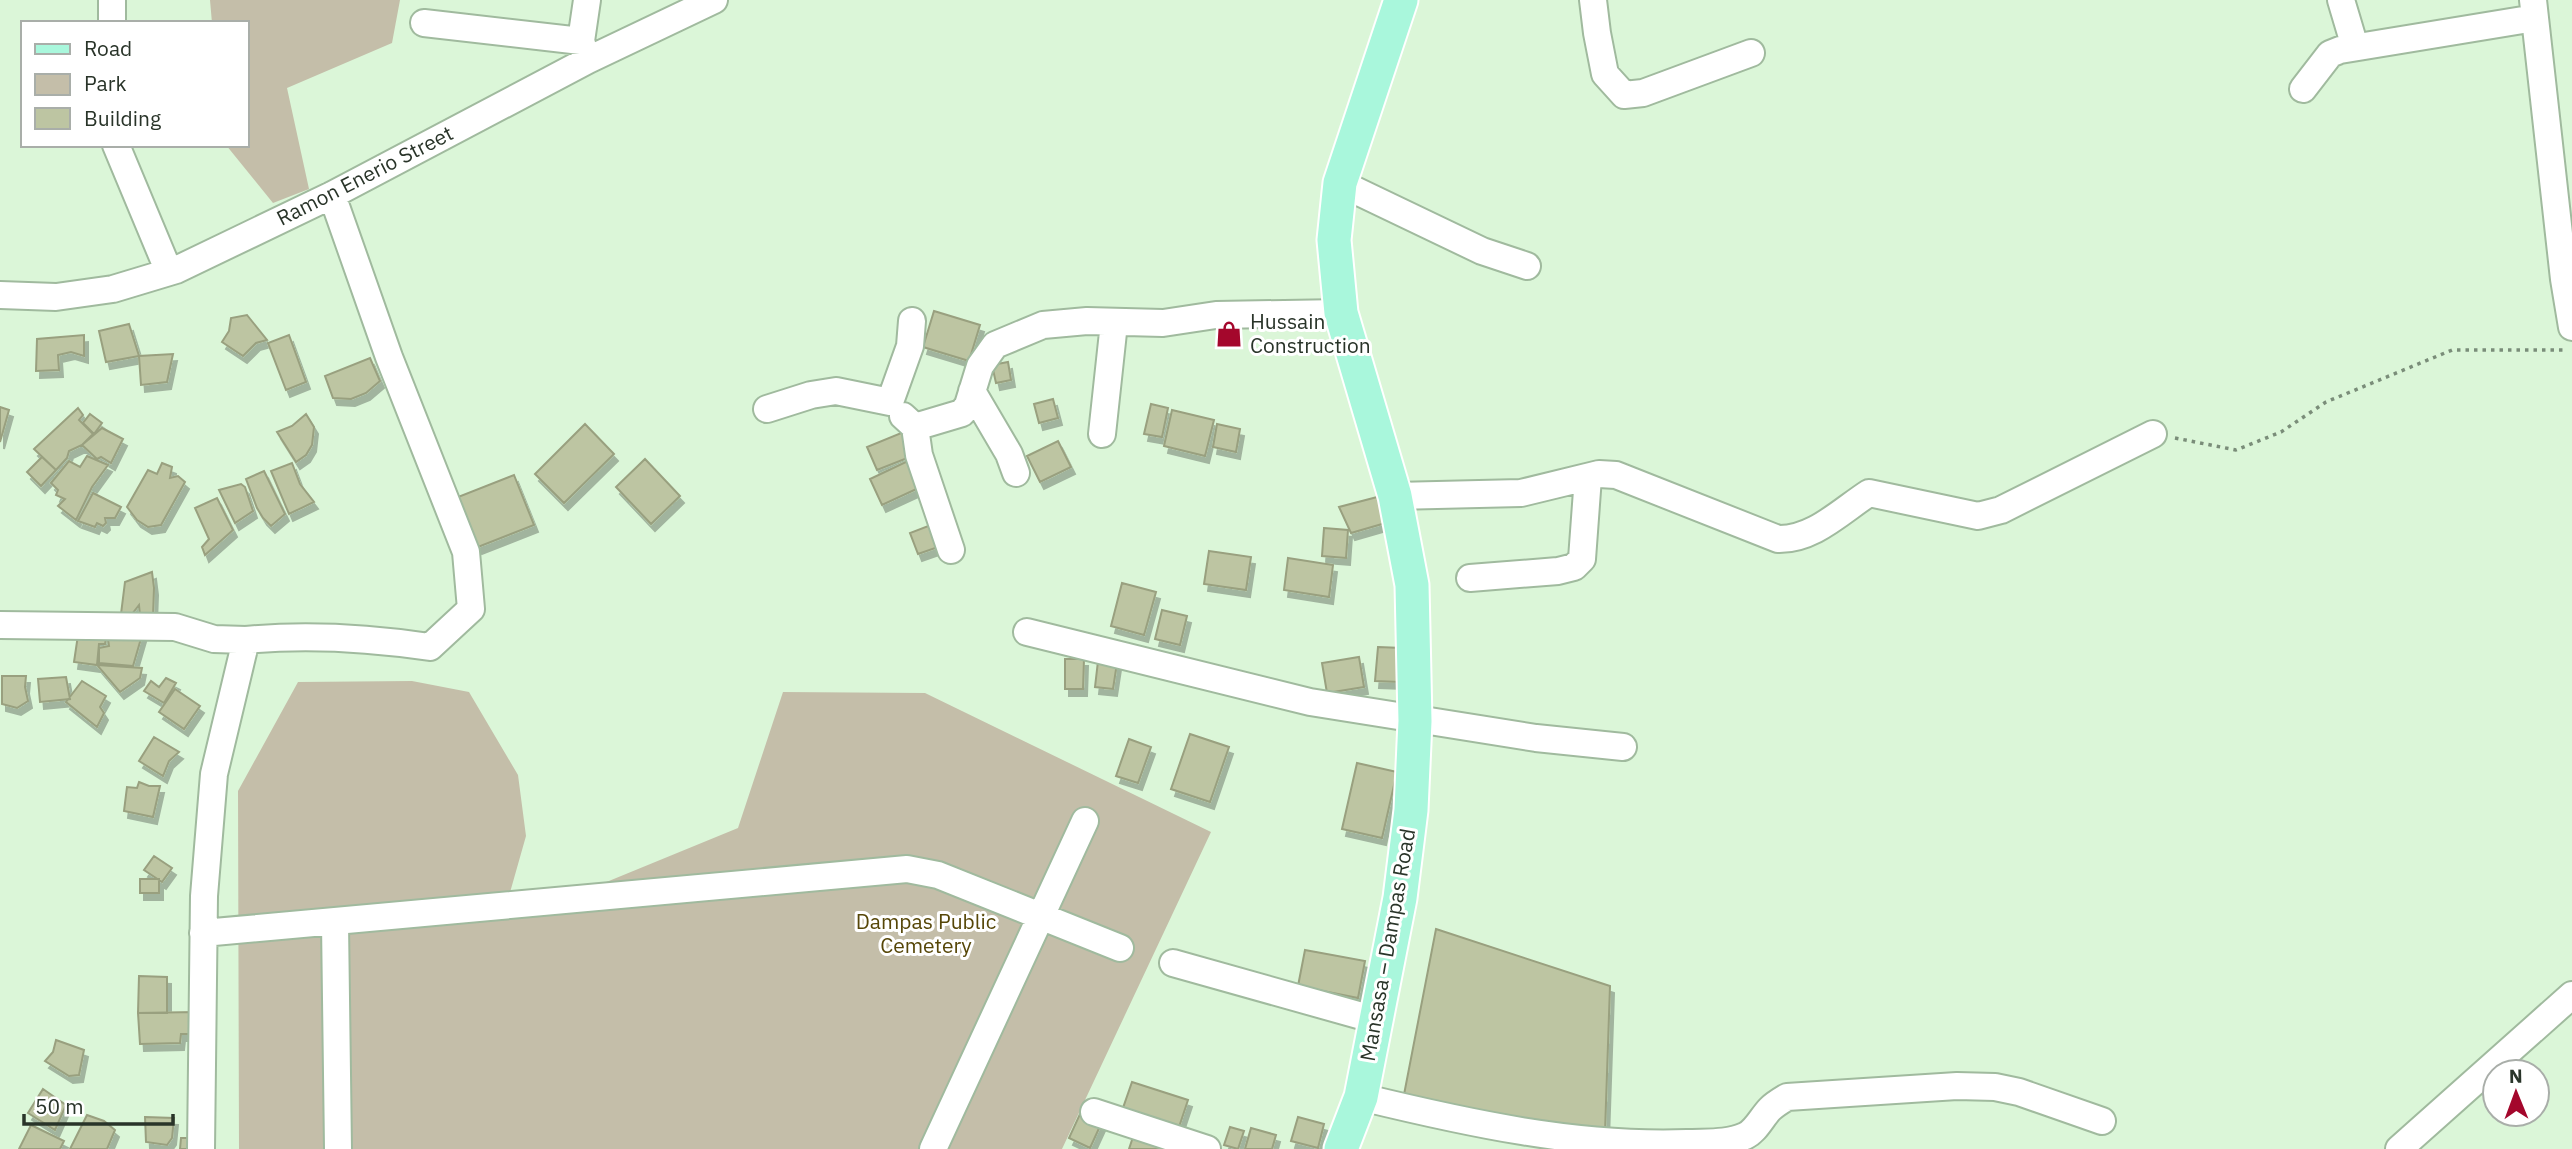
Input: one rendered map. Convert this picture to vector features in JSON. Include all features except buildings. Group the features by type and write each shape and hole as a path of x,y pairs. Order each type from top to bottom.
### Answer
{"main road":[{"name":"Mansasa – Dampas Road","path":"1341,1149 1361,1097 1400,898 1411,810 1415,720 1412,585 1395,496 1341,313 1334,240 1340,183 1401,0"}],"street":[{"path":"112,0 112,21"},
{"path":"425,23 584,51 587,0"},
{"name":"Ramon Enerio Street","path":"0,295 56,297 113,289 169,272 332,195 584,51 715,0"},
{"path":"1593,0 1605,74 1624,95 1643,93 1751,53"},
{"path":"2341,0 2355,47"},
{"path":"2303,89 2330,54 2534,9 2572,327"},
{"path":"117,147 169,272"},
{"path":"1340,183 1482,251 1527,266"},
{"path":"0,625 175,627 214,639 246,640 280,636 372,638 430,647 471,609 466,552 389,357 332,195"},
{"path":"915,427 962,413 968,405 981,366 995,345 1043,325 1087,321 1163,323 1216,315 1341,313"},
{"path":"890,402 910,346 912,321"},
{"path":"1102,434 1114,323"},
{"path":"767,410 811,395 835,391 890,402 915,427 919,455 951,550"},
{"path":"972,391 1009,454 1016,473"},
{"path":"1395,496 1521,493 1599,474 1616,475 1778,539 1790,539 1812,532 1869,493 1978,516 2001,510 2152,434"},
{"path":"1469,578 1558,571 1574,567 1582,559 1588,477"},
{"path":"1027,632 1310,702 1536,738 1623,747"},
{"path":"201,1149 204,897 214,774 246,640"},
{"path":"933,1149 1084,821"},
{"path":"204,933 906,869 939,875 1120,948"},
{"path":"335,923 338,1149"},
{"path":"1173,962 1376,1020"},
{"path":"2399,1149 2572,995"},
{"path":"1361,1097 1455,1120 1515,1130 1600,1142 1648,1144 1731,1141 1749,1135 1771,1108 1787,1097 1957,1086 1995,1087 2019,1092 2102,1121"},
{"path":"1094,1112 1207,1149"}],"path":[{"path":"2152,434 2236,450 2281,432 2326,402 2452,350 2572,350"}],"green space":[{"path":"210,0 400,0 392,43 287,88 309,189 273,203 228,147 248,147 248,21 212,21"},
{"name":"Dampas Public Cemetery","path":"412,681 469,692 518,775 526,836 509,896 565,899 738,828 783,692 925,693 1211,832 1062,1149 239,1149 238,791 298,682"}],"place":[{"name":"Hussain Construction","path":"1229,334"}]}
